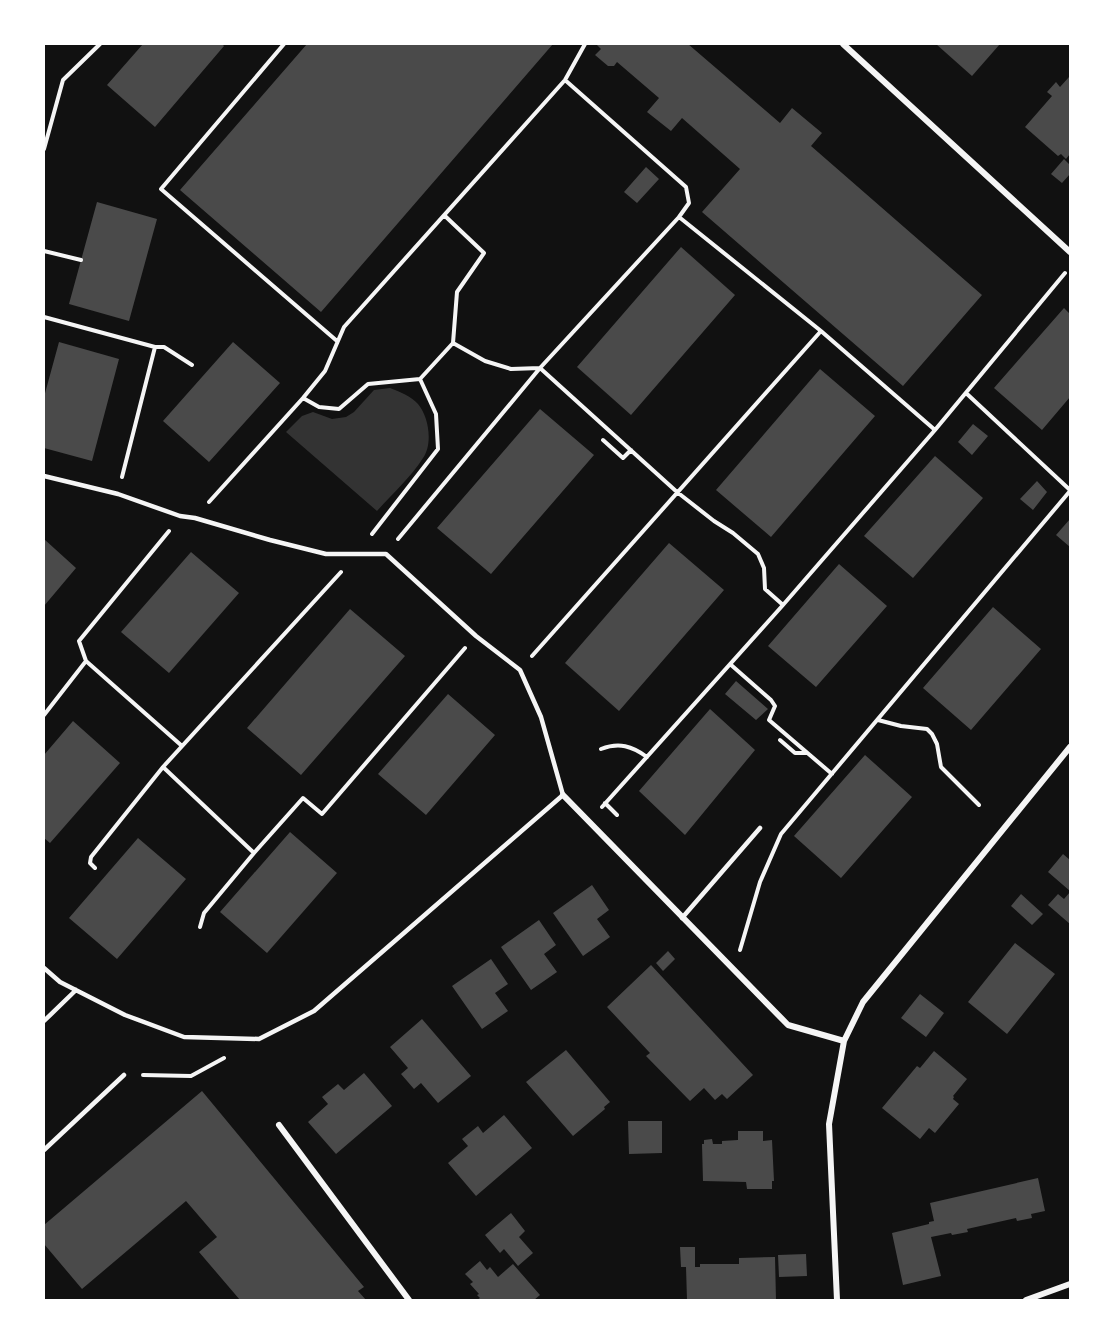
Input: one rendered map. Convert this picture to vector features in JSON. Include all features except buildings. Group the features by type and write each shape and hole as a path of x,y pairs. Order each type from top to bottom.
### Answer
{"street":[{"path":"843,44 1071,252"},
{"path":"837,1300 829,1124 844,1041 863,1002 1071,747"},
{"path":"562,795 788,1025 844,1041"},
{"path":"279,1125 409,1300"},
{"path":"1026,1300 1071,1284"}],"lane":[{"path":"44,476 118,494 180,516 195,518 326,554 386,554 476,636 520,670 541,717 562,795 314,1011 259,1039 184,1037 125,1015 60,982 44,968"},
{"path":"682,918 760,828"},
{"path":"44,1022 76,990"},
{"path":"44,1150 124,1075"}],"path":[{"path":"44,149 63,80 99,44"},
{"path":"284,44 161,189 337,341"},
{"path":"195,518 303,399 325,371 344,327 564,80 585,44"},
{"path":"386,554 540,368 679,217 688,203 686,187 564,80"},
{"path":"303,399 319,407 339,409 368,384 420,379 453,343 457,292 484,254 445,216"},
{"path":"679,217 821,331 936,430"},
{"path":"44,251 81,260"},
{"path":"590,821 936,430 1065,273"},
{"path":"44,317 155,347 164,347 192,365"},
{"path":"520,670 821,331"},
{"path":"453,343 485,361 511,369 540,368 677,492 758,554 764,568 765,589 783,605"},
{"path":"118,494 155,347"},
{"path":"95,868 90,863 91,857 163,767 358,554 438,449 436,414 420,379"},
{"path":"734,971 760,882 781,834 1071,491 966,393"},
{"path":"603,440 623,459 631,450"},
{"path":"180,516 79,641 86,661 182,746"},
{"path":"200,927 204,913 303,798 322,814 476,636"},
{"path":"44,715 86,661"},
{"path":"730,664 771,700 775,706 769,720 832,774"},
{"path":"878,720 927,729 937,744 941,767 980,805"},
{"path":"780,740 795,753 808,753"},
{"path":"602,749 629,746 647,757"},
{"path":"163,767 254,853"},
{"path":"605,803 617,815"},
{"path":"124,1075 191,1076 259,1039"}],"shaded area":[{"path":"390,388 405,394 422,409 429,438 423,458 377,511 286,432 302,416 313,412 332,419 346,417 354,412 374,390"}]}
